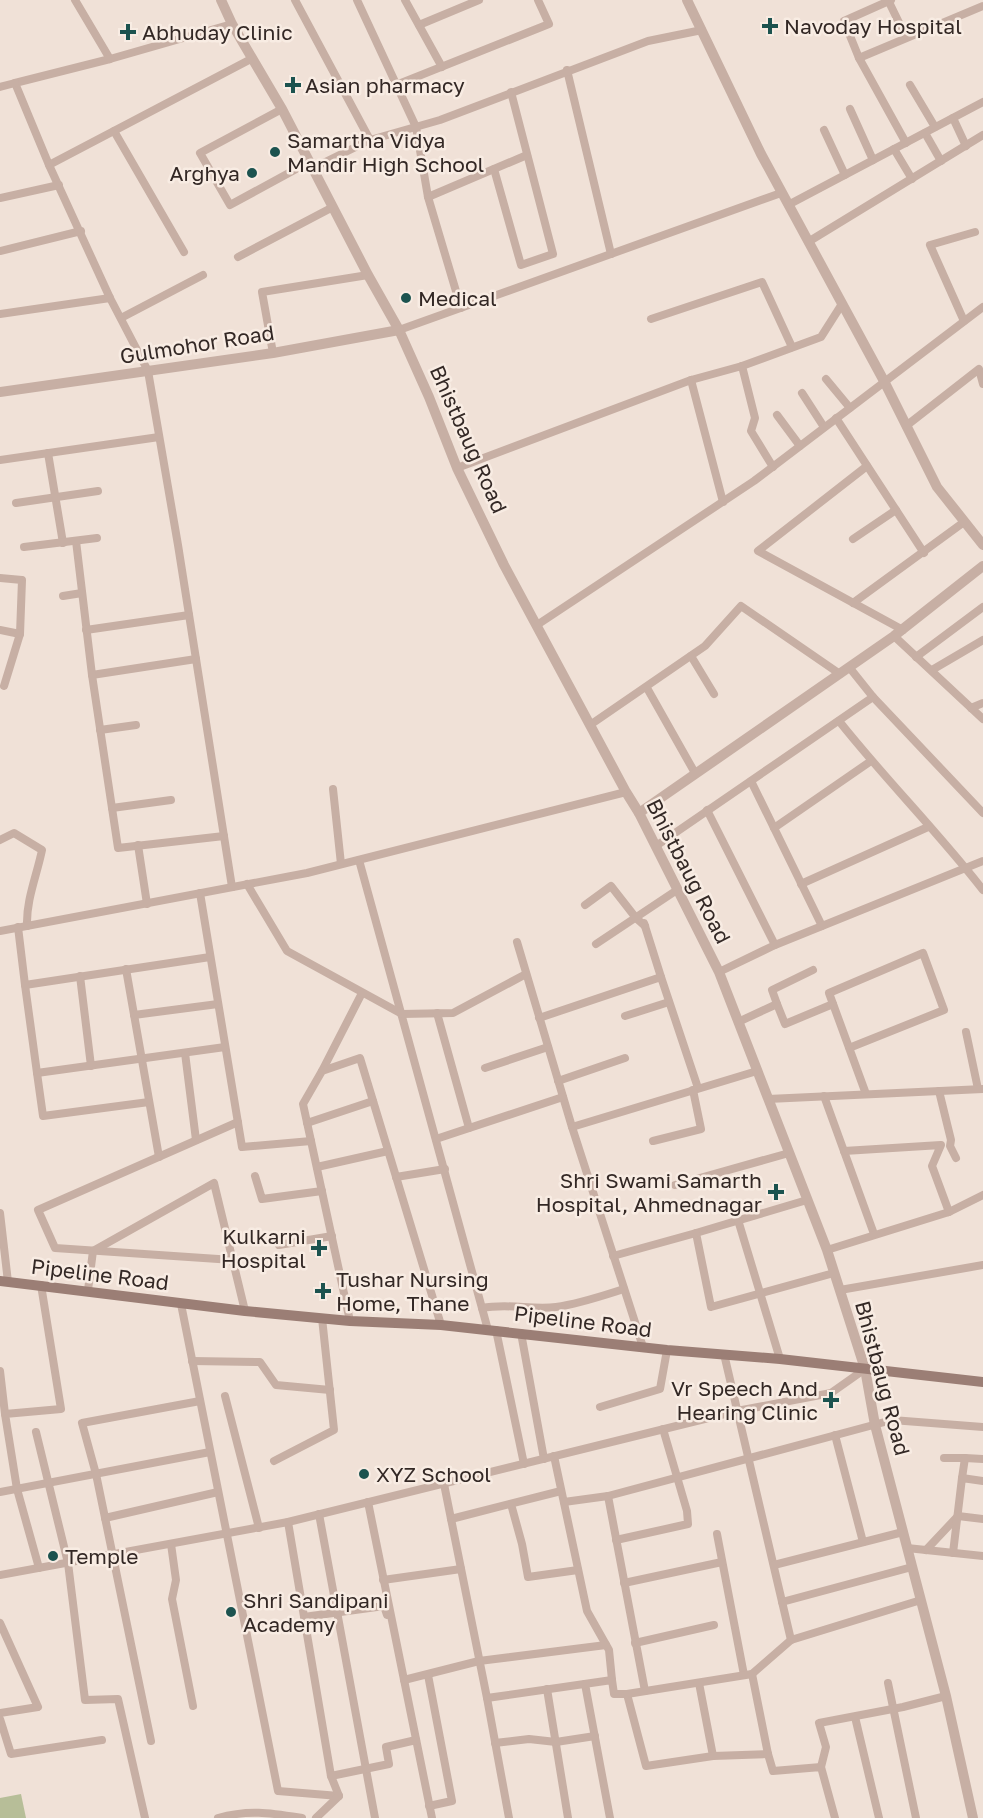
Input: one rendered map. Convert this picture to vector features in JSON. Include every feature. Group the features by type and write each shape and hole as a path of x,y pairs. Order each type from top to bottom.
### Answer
{"main road":[{"name":"Pipeline Road","path":"4,1281 245,1311 350,1321 441,1325 983,1382"}],"street":[{"path":"75,0 110,59"},
{"name":"Bhistbaug Road","path":"221,0 251,59 282,109 399,330 457,468 504,565 639,813 719,972 827,1250 865,1369 875,1425 946,1696 973,1818"},
{"path":"295,0 370,140"},
{"path":"357,0 416,127 428,197 461,308"},
{"path":"405,0 442,67"},
{"path":"418,25 458,4 479,0"},
{"path":"396,86 549,24 538,0"},
{"path":"687,0 788,205 884,381 937,487 964,522 981,538"},
{"path":"906,37 889,0 844,21 860,58 906,143"},
{"path":"860,58 983,6"},
{"path":"0,87 110,59 232,24"},
{"path":"282,109 200,153 230,205 311,165 370,140 440,120 648,41 702,30"},
{"path":"49,165 251,59"},
{"path":"567,70 611,254"},
{"path":"15,83 49,165 148,371 232,887"},
{"path":"910,85 935,128"},
{"path":"494,169 521,265 553,254 511,92"},
{"path":"788,205 980,103 983,113"},
{"path":"850,109 873,160"},
{"path":"953,118 966,146"},
{"path":"824,130 845,175"},
{"path":"114,131 184,252"},
{"path":"925,133 941,161"},
{"path":"808,242 983,135"},
{"path":"894,149 912,179"},
{"path":"428,197 527,155"},
{"path":"0,198 59,185"},
{"path":"399,330 782,193"},
{"path":"238,257 333,207"},
{"path":"0,251 81,231"},
{"path":"964,321 930,245 975,232"},
{"path":"121,318 203,275"},
{"path":"273,353 262,292 368,275"},
{"path":"651,319 762,282 792,347"},
{"path":"0,314 111,298"},
{"path":"457,468 691,380 742,366 821,337 842,304"},
{"path":"537,625 723,502 983,307"},
{"name":"Gulmohor Road","path":"0,392 273,353 399,330"},
{"path":"742,366 755,418 751,431 773,466"},
{"path":"906,426 979,369 983,384"},
{"path":"826,379 850,408"},
{"path":"691,380 723,502"},
{"path":"802,393 824,427"},
{"path":"777,415 800,446"},
{"path":"836,418 924,553"},
{"path":"0,460 159,437"},
{"path":"48,453 63,543"},
{"path":"867,466 758,551 853,603 898,633 916,657 983,719"},
{"path":"16,502 98,491"},
{"path":"853,539 896,510"},
{"path":"853,603 964,522"},
{"path":"24,547 97,538"},
{"path":"75,541 118,848 224,836"},
{"path":"639,813 898,633 983,566"},
{"path":"0,578 22,580 21,634 1,687"},
{"path":"63,596 82,593"},
{"path":"590,725 705,646 741,606 845,671 873,697 983,813"},
{"path":"916,657 983,607"},
{"path":"86,630 189,615"},
{"path":"0,630 21,634"},
{"path":"932,670 983,640"},
{"path":"691,656 714,694"},
{"path":"92,675 195,659"},
{"path":"647,688 695,773"},
{"path":"656,846 873,697"},
{"path":"972,708 983,703"},
{"path":"839,721 983,890"},
{"path":"100,730 136,725"},
{"path":"774,828 871,761"},
{"path":"751,781 822,926"},
{"path":"333,789 341,864"},
{"path":"0,931 307,873 626,792"},
{"path":"112,808 171,800"},
{"path":"707,810 775,945"},
{"path":"801,884 928,827"},
{"path":"0,840 14,833 42,850 36,880 26,910 27,926"},
{"path":"138,846 147,904"},
{"path":"359,860 482,1308 492,1330 524,1464"},
{"path":"719,972 775,945 983,861"},
{"path":"247,884 286,951 402,1014 453,1013 526,974"},
{"path":"585,905 611,886 639,916 645,926 695,1089 701,1129 654,1141"},
{"path":"596,944 677,890"},
{"path":"200,894 242,1147 311,1141"},
{"path":"18,927 43,1116 149,1102"},
{"path":"517,942 572,1127 643,1347"},
{"path":"849,1048 944,1010 923,953 829,993 849,1048 866,1094"},
{"path":"25,985 210,957"},
{"path":"126,969 159,1157"},
{"path":"813,970 772,990 785,1024 833,1004"},
{"path":"80,976 91,1066"},
{"path":"539,1018 661,977"},
{"path":"350,1321 303,1104 362,993"},
{"path":"625,1016 669,1002"},
{"path":"134,1015 218,1004"},
{"path":"738,1022 777,1004"},
{"path":"437,1013 469,1128"},
{"path":"768,1099 980,1089 966,1032"},
{"path":"37,1073 225,1047"},
{"path":"485,1068 548,1047"},
{"path":"185,1053 196,1140"},
{"path":"322,1071 360,1058 441,1325"},
{"path":"558,1081 625,1058"},
{"path":"572,1127 757,1071"},
{"path":"939,1091 951,1140 932,1166 949,1212"},
{"path":"824,1096 874,1234"},
{"path":"436,1139 563,1097"},
{"path":"307,1123 373,1101"},
{"path":"233,1260 55,1248 38,1210 238,1122"},
{"path":"844,1151 946,1145"},
{"path":"946,1145 956,1158"},
{"path":"317,1167 388,1151"},
{"path":"675,1185 789,1153"},
{"path":"396,1177 445,1169"},
{"path":"255,1176 262,1200 322,1191"},
{"path":"93,1251 214,1183 245,1311"},
{"path":"827,1250 949,1212 983,1195"},
{"path":"613,1256 807,1200"},
{"path":"0,1213 4,1281"},
{"path":"738,1220 780,1359"},
{"path":"696,1233 711,1307 834,1273"},
{"path":"279,1245 332,1236"},
{"path":"88,1290 93,1251"},
{"path":"840,1290 983,1265"},
{"path":"5,1414 61,1409 40,1285"},
{"path":"482,1308 498,1305 554,1308 624,1289"},
{"path":"181,1304 278,1791 339,1796"},
{"path":"274,1461 334,1430 322,1318"},
{"path":"521,1334 544,1459"},
{"path":"600,1407 660,1389 667,1350"},
{"path":"724,1354 791,1640"},
{"path":"192,1361 260,1362 276,1385 330,1390"},
{"path":"0,1575 288,1522 737,1411 831,1393 865,1369"},
{"path":"0,1371 17,1489 39,1568"},
{"path":"225,1396 259,1528"},
{"path":"151,1741 96,1474 82,1423 200,1401"},
{"path":"564,1502 608,1496 892,1420 983,1427"},
{"path":"616,1540 688,1524 687,1511 663,1429"},
{"path":"36,1432 68,1563 85,1700 118,1699 146,1818"},
{"path":"835,1436 863,1542"},
{"path":"0,1492 210,1452"},
{"path":"554,1456 587,1611 609,1650 614,1694 627,1694 748,1675 791,1640 921,1600"},
{"path":"944,1458 983,1459"},
{"path":"953,1553 965,1458"},
{"path":"962,1478 983,1481"},
{"path":"444,1484 509,1818"},
{"path":"451,1520 561,1491"},
{"path":"105,1518 218,1492"},
{"path":"608,1496 645,1691"},
{"path":"368,1502 432,1818"},
{"path":"511,1504 528,1578 578,1570"},
{"path":"319,1514 375,1818"},
{"path":"958,1516 983,1519"},
{"path":"926,1550 958,1516"},
{"path":"288,1522 331,1776 339,1796"},
{"path":"774,1565 903,1532"},
{"path":"717,1534 748,1675 773,1771 821,1767"},
{"path":"171,1544 176,1580 172,1599 193,1706"},
{"path":"907,1548 983,1556"},
{"path":"624,1583 722,1562"},
{"path":"782,1602 912,1567"},
{"path":"383,1580 461,1569"},
{"path":"304,1617 384,1606 398,1664 401,1668"},
{"path":"0,1623 38,1707 0,1713"},
{"path":"635,1643 714,1624"},
{"path":"404,1680 479,1661 606,1645"},
{"path":"428,1675 452,1801 429,1806"},
{"path":"487,1698 612,1680"},
{"path":"699,1683 713,1756"},
{"path":"888,1683 916,1818"},
{"path":"585,1684 610,1818"},
{"path":"547,1689 556,1742 564,1817"},
{"path":"627,1694 646,1766 713,1756 768,1754"},
{"path":"835,1818 821,1767 826,1747 819,1723 946,1696"},
{"path":"855,1716 879,1818"},
{"path":"0,1719 11,1754 102,1740"},
{"path":"495,1743 529,1739 556,1742 595,1736"},
{"path":"331,1776 389,1764 386,1748 416,1740"},
{"path":"316,1818 339,1796"},
{"path":"218,1818 240,1812 302,1818"}],"green space":[{"path":"21,1794 26,1818 0,1818 0,1798"}],"place":[{"name":"Navoday Hospital","path":"770,26"},
{"name":"Abhuday Clinic","path":"128,32"},
{"name":"Asian pharmacy","path":"293,85"},
{"name":"Samartha Vidya Mandir High School","path":"275,152"},
{"name":"Arghya","path":"252,173"},
{"name":"Medical","path":"406,298"},
{"name":"Shri Swami Samarth Hospital, Ahmednagar","path":"776,1192"},
{"name":"Kulkarni Hospital","path":"319,1248"},
{"name":"Tushar Nursing Home, Thane","path":"323,1291"},
{"name":"Vr Speech And Hearing Clinic","path":"831,1400"},
{"name":"XYZ School","path":"364,1474"},
{"name":"Temple","path":"53,1556"},
{"name":"Shri Sandipani Academy","path":"231,1612"}]}
